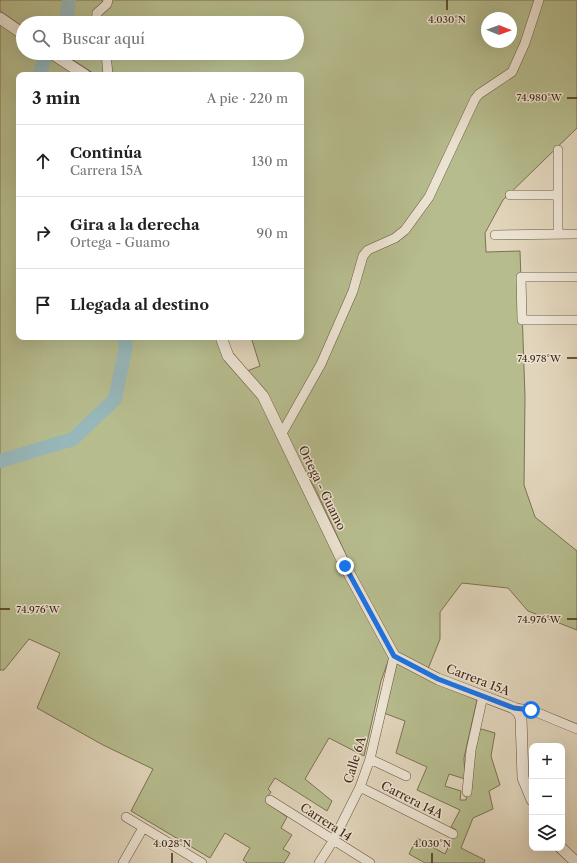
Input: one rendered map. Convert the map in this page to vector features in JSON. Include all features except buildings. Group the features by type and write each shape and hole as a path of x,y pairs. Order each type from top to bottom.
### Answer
{"street":[{"path":"97,16 97,13 107,4 108,0"},
{"path":"281,434 321,364 353,291 363,256 368,250 395,238 405,230 429,197 475,99 479,94 512,72 525,43 539,0"},
{"path":"0,18 16,29"},
{"path":"61,60 80,72"},
{"path":"107,60 108,72"},
{"path":"558,150 558,234"},
{"path":"510,195 558,195"},
{"path":"494,235 577,234"},
{"path":"577,277 521,277 522,320 577,320"},
{"name":"Ortega - Guamo","path":"221,340 228,356 260,392 345,566 394,656"},
{"name":"Carrera 15A","path":"394,656 438,679 514,708 531,710 577,729"},
{"name":"Calle 6A","path":"319,863 333,841 360,787 370,759 394,656"},
{"path":"467,792 471,750 484,696"},
{"path":"514,708 519,713 521,718 523,778 529,793"},
{"path":"370,759 406,776"},
{"name":"Carrera 14A","path":"360,787 453,834"},
{"name":"Carrera 14","path":"270,800 370,863"},
{"path":"126,818 202,863"},
{"path":"123,863 143,828"},
{"path":"564,851 575,862"}],"green space":[{"path":"0,0 577,0 577,128 503,200 485,233 486,252 520,251 525,397 524,485 535,517 577,551 577,630 528,611 508,588 462,583 440,612 440,639 428,669 397,652 358,581 315,488 295,457 281,428 247,371 260,366 252,340 304,340 304,72 91,72 73,60 304,60 304,16 16,16 16,22 0,11"},
{"path":"0,22 16,33 16,60 55,60 73,72 16,72 16,340 219,340 260,397 390,656 381,681 364,756 329,738 305,779 332,801 327,811 275,778 268,789 271,792 265,801 287,817 281,828 292,835 283,849 290,853 284,863 247,863 243,860 250,848 225,833 210,858 131,811 153,769 103,745 37,708 60,653 29,639 4,670 0,670"},
{"path":"396,660 477,700 464,758 465,779 449,774 445,786 461,791 460,800 466,800 478,728 495,733 491,756 500,785 489,791 493,809 473,818 461,848 485,860 484,863 425,863 409,854 417,838 445,854 456,830 451,827 460,810 417,790 427,767 396,753 405,721 384,713"}],"waterway":[{"path":"67,16 69,0"},
{"path":"41,72 45,60"},
{"path":"0,461 73,439 115,399 126,346 125,340"}],"route":[{"path":"345,566 359,589 394,656 438,679 514,708 531,710"}]}
